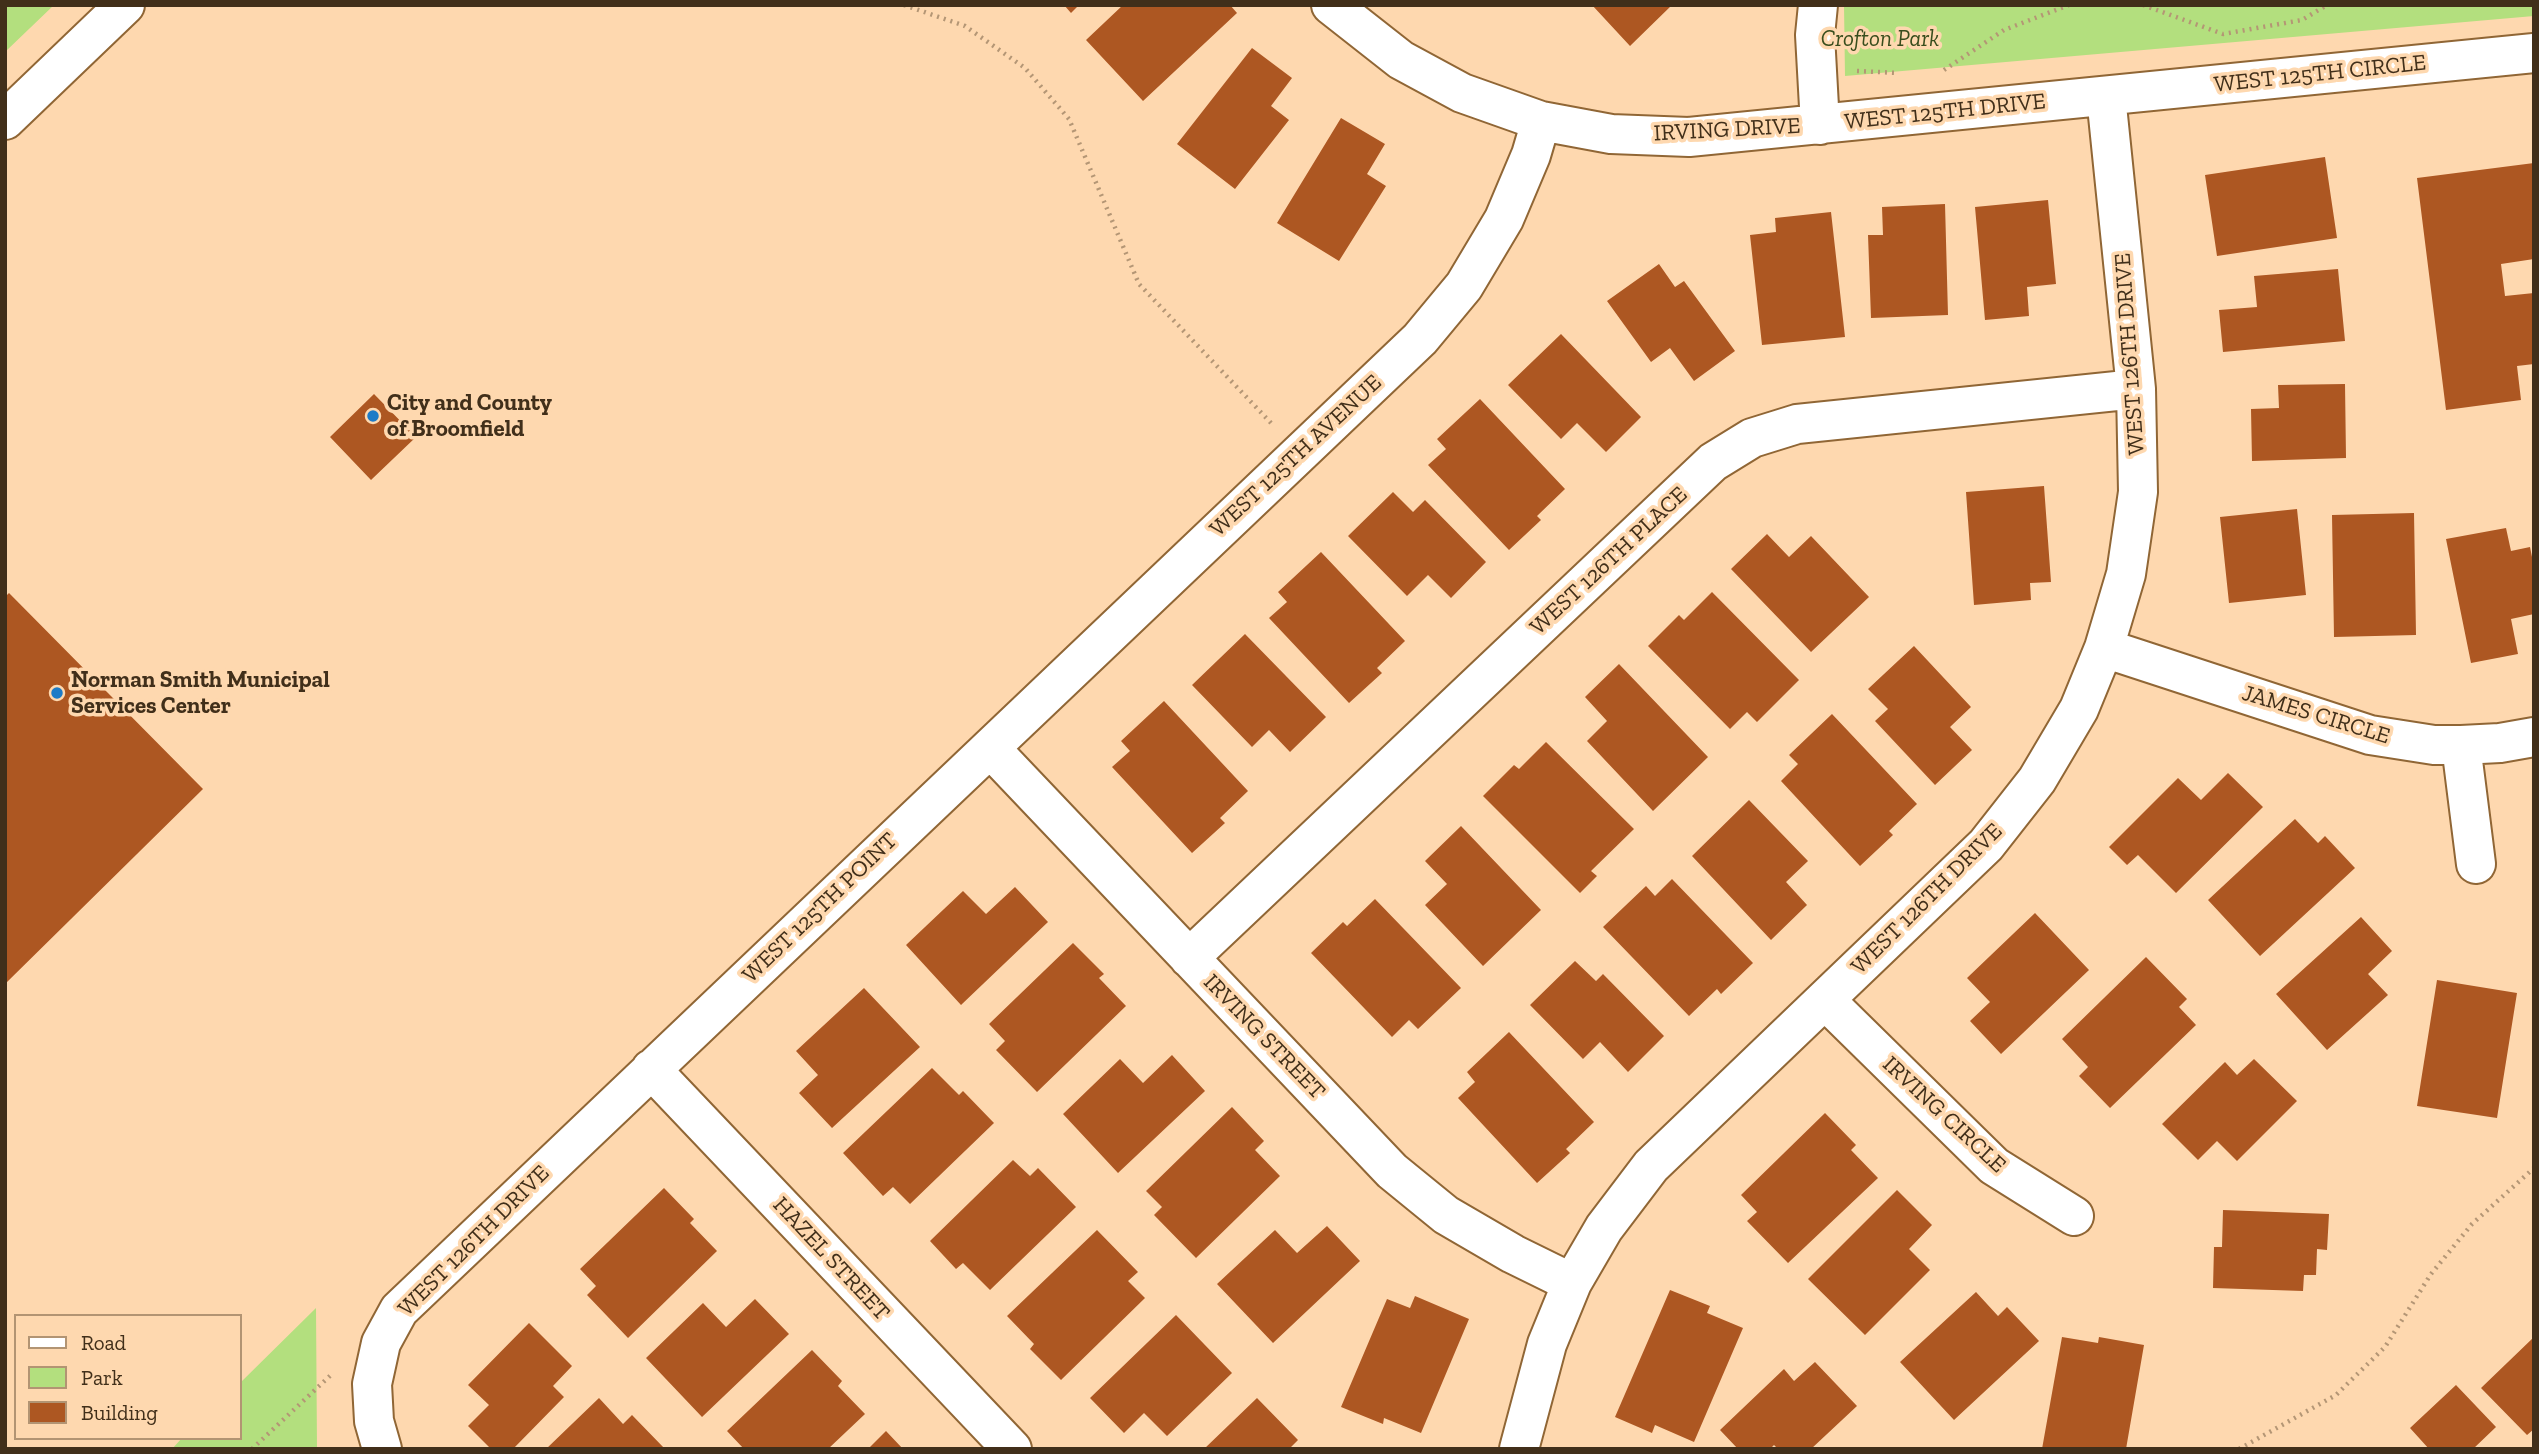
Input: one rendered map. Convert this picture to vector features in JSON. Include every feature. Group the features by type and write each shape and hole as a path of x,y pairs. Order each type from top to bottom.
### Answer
{"street":[{"path":"5,120 125,5"},
{"name":"IRVING DRIVE","path":"1331,5 1401,60 1462,93 1541,121 1611,134 1689,137 1819,125"},
{"name":"WEST 125TH DRIVE","path":"1818,5 1815,35 1819,125 2106,96"},
{"name":"WEST 125TH CIRCLE","path":"2106,96 2534,53"},
{"name":"WEST 126TH DRIVE","path":"1519,1449 1547,1344 1572,1283 1604,1227 1651,1166 1986,845 2037,780 2079,709 2105,648 2126,574 2138,492 2136,389 2106,96"},
{"name":"WEST 125TH AVENUE","path":"990,748 1420,339 1464,286 1504,219 1531,155 1541,121"},
{"name":"WEST 126TH PLACE","path":"1189,958 1713,463 1752,438 1797,424 2136,389"},
{"name":"JAMES CIRCLE","path":"2105,648 2370,735 2434,745 2460,746 2534,737"},
{"path":"2460,746 2476,864"},
{"name":"IRVING STREET","path":"990,748 1392,1171 1446,1215 1513,1254 1572,1283"},
{"name":"WEST 125TH POINT","path":"651,1069 990,748"},
{"name":"IRVING CIRCLE","path":"1825,1000 1994,1166 2074,1216"},
{"name":"WEST 126TH DRIVE","path":"382,1449 374,1421 372,1384 382,1343 399,1310 651,1069"},
{"name":"HAZEL STREET","path":"651,1069 1012,1449"}],"path":[{"path":"904,5 965,26 1025,68 1069,120 1139,284 1300,453"},
{"path":"1937,74 2004,30 2069,5"},
{"path":"2143,5 2223,34 2302,20 2327,5"},
{"path":"1857,58 1856,71 1910,73"},
{"path":"2239,1449 2336,1395 2385,1347 2431,1274 2472,1224 2534,1168"},
{"path":"252,1449 340,1366"}],"green space":[{"path":"5,5 54,5 5,52"},
{"name":"Crofton Park","path":"1844,5 2534,5 2534,16 1845,76"},
{"path":"316,1308 317,1449 172,1449 180,1440 242,1440 242,1381"}],"building":[{"path":"1064,5 1079,5 1071,13"},
{"path":"1123,5 1230,5 1237,13 1143,101 1086,40"},
{"path":"1592,5 1672,5 1630,46"},
{"path":"1252,48 1292,78 1271,106 1289,120 1235,189 1177,144"},
{"path":"1341,118 1385,144 1367,174 1386,186 1339,261 1277,223"},
{"path":"2325,157 2337,238 2217,256 2205,175"},
{"path":"2534,163 2534,259 2501,264 2505,296 2534,293 2534,364 2517,366 2521,400 2446,410 2417,178"},
{"path":"2048,200 2056,284 2027,287 2029,316 1985,320 1975,207"},
{"path":"1945,204 1948,315 1871,318 1868,235 1883,235 1882,207"},
{"path":"1831,212 1845,337 1762,345 1750,235 1776,232 1775,218"},
{"path":"1659,264 1675,287 1684,281 1735,351 1694,381 1670,348 1651,362 1607,301"},
{"path":"2338,269 2345,341 2223,352 2219,310 2257,307 2254,276"},
{"path":"1561,334 1641,417 1606,452 1577,423 1561,439 1508,385"},
{"path":"2345,384 2346,458 2252,461 2251,409 2279,408 2278,385"},
{"name":"City and County of Broomfield","path":"374,394 416,437 371,480 330,437"},
{"path":"1480,399 1565,489 1537,516 1541,520 1509,550 1428,465 1446,449 1437,439"},
{"path":"2044,486 2051,582 2030,583 2031,600 1974,605 1966,492"},
{"path":"1393,492 1413,512 1425,500 1486,562 1451,598 1428,575 1407,596 1348,536"},
{"path":"2297,509 2306,595 2229,603 2220,517"},
{"path":"2414,513 2416,635 2334,637 2332,515"},
{"path":"2506,528 2511,551 2530,547 2534,567 2534,614 2511,619 2518,654 2471,663 2446,539"},
{"path":"1767,534 1789,557 1811,536 1869,597 1811,652 1731,569"},
{"path":"1321,552 1405,641 1377,668 1382,673 1349,703 1269,618 1287,602 1278,592"},
{"path":"1712,592 1799,680 1757,722 1747,712 1730,729 1648,646 1679,615 1684,620"},
{"name":"Norman Smith Municipal Services Center","path":"9,593 203,789 5,984 5,597"},
{"path":"1245,634 1326,717 1290,752 1269,730 1252,747 1192,685"},
{"path":"1914,646 1971,707 1950,727 1972,750 1935,785 1875,721 1888,709 1868,689"},
{"path":"1619,664 1708,757 1653,811 1587,741 1607,721 1585,697"},
{"path":"1164,701 1248,791 1220,818 1225,823 1192,853 1112,767 1130,751 1121,741"},
{"path":"1832,714 1917,804 1889,831 1893,835 1860,866 1781,781 1798,764 1789,755"},
{"path":"1546,742 1634,829 1591,871 1597,876 1580,893 1483,796 1514,765 1519,769"},
{"path":"2228,773 2263,807 2176,893 2138,855 2127,865 2109,847 2178,778 2201,800"},
{"path":"1749,800 1808,861 1786,882 1807,905 1771,940 1692,856"},
{"path":"2295,819 2318,843 2325,836 2355,868 2260,956 2208,900"},
{"path":"1461,826 1541,910 1483,966 1425,905 1447,884 1425,861"},
{"path":"1672,879 1753,963 1721,994 1717,989 1689,1016 1603,927 1646,886 1655,896"},
{"path":"1015,887 1048,922 961,1005 906,945 963,891 986,914"},
{"path":"1375,899 1461,988 1418,1029 1409,1020 1392,1037 1311,953 1343,922 1347,926"},
{"path":"2035,913 2089,970 2001,1054 1970,1021 1990,1002 1967,978"},
{"path":"2361,917 2392,951 2368,974 2388,995 2327,1050 2276,994"},
{"path":"1073,943 1104,974 1099,978 1126,1006 1037,1092 996,1050 1005,1041 989,1024"},
{"path":"2146,957 2187,999 2179,1007 2196,1025 2110,1108 2079,1076 2088,1067 2062,1039"},
{"path":"1575,961 1596,981 1603,974 1664,1036 1628,1072 1600,1042 1583,1059 1530,1005"},
{"path":"2437,980 2517,993 2497,1118 2417,1106"},
{"path":"864,988 920,1047 832,1128 799,1093 818,1075 796,1051"},
{"path":"1509,1032 1594,1122 1566,1149 1570,1153 1537,1183 1458,1098 1475,1082 1467,1072"},
{"path":"1172,1055 1205,1091 1118,1173 1063,1114 1120,1059 1143,1083"},
{"path":"2254,1059 2297,1101 2237,1161 2217,1141 2198,1160 2162,1124 2225,1062 2237,1075"},
{"path":"932,1068 959,1095 963,1091 994,1123 910,1204 893,1187 883,1196 843,1153"},
{"path":"1232,1107 1264,1141 1255,1150 1280,1176 1196,1258 1154,1215 1162,1207 1146,1191"},
{"path":"1825,1113 1856,1145 1851,1150 1878,1178 1788,1263 1747,1221 1757,1212 1741,1195"},
{"path":"1013,1160 1030,1176 1038,1168 1076,1207 990,1290 963,1263 956,1269 930,1241"},
{"path":"664,1188 694,1219 690,1223 717,1251 628,1338 587,1295 596,1286 580,1269"},
{"path":"1897,1190 1932,1225 1909,1249 1930,1270 1865,1335 1808,1279"},
{"path":"2223,1210 2329,1214 2327,1250 2317,1249 2316,1275 2304,1275 2303,1291 2213,1288 2214,1247 2222,1247"},
{"path":"1327,1226 1360,1261 1273,1343 1217,1284 1275,1230 1297,1253"},
{"path":"1097,1230 1138,1272 1128,1281 1145,1298 1061,1380 1030,1349 1034,1344 1007,1316"},
{"path":"1670,1290 1710,1306 1707,1313 1743,1328 1694,1442 1655,1425 1652,1433 1615,1417"},
{"path":"1976,1292 1998,1316 2007,1307 2039,1341 1954,1420 1900,1362"},
{"path":"1415,1296 1469,1319 1421,1433 1384,1418 1383,1424 1341,1407 1387,1299 1410,1308"},
{"path":"755,1299 789,1334 702,1417 646,1358 703,1303 726,1327"},
{"path":"1176,1315 1232,1373 1167,1436 1144,1413 1124,1433 1090,1398"},
{"path":"529,1323 572,1366 553,1386 564,1397 513,1449 491,1449 468,1426 489,1405 468,1385"},
{"path":"2062,1337 2098,1343 2099,1337 2144,1345 2126,1449 2042,1449"},
{"path":"2534,1337 2534,1429 2527,1435 2481,1388"},
{"path":"812,1350 842,1381 838,1386 865,1414 828,1449 744,1449 727,1431"},
{"path":"1815,1362 1857,1406 1811,1449 1778,1449 1774,1445 1770,1449 1738,1449 1720,1430 1784,1369 1794,1381"},
{"path":"2456,1385 2496,1427 2473,1449 2429,1449 2410,1428"},
{"path":"599,1398 623,1424 632,1415 665,1449 546,1449"},
{"path":"1257,1398 1298,1440 1289,1449 1204,1449"},
{"path":"886,1431 903,1449 868,1449"}],"place":[{"name":"City and County of Broomfield","path":"373,416"},
{"name":"Norman Smith Municipal Services Center","path":"57,693"}]}
